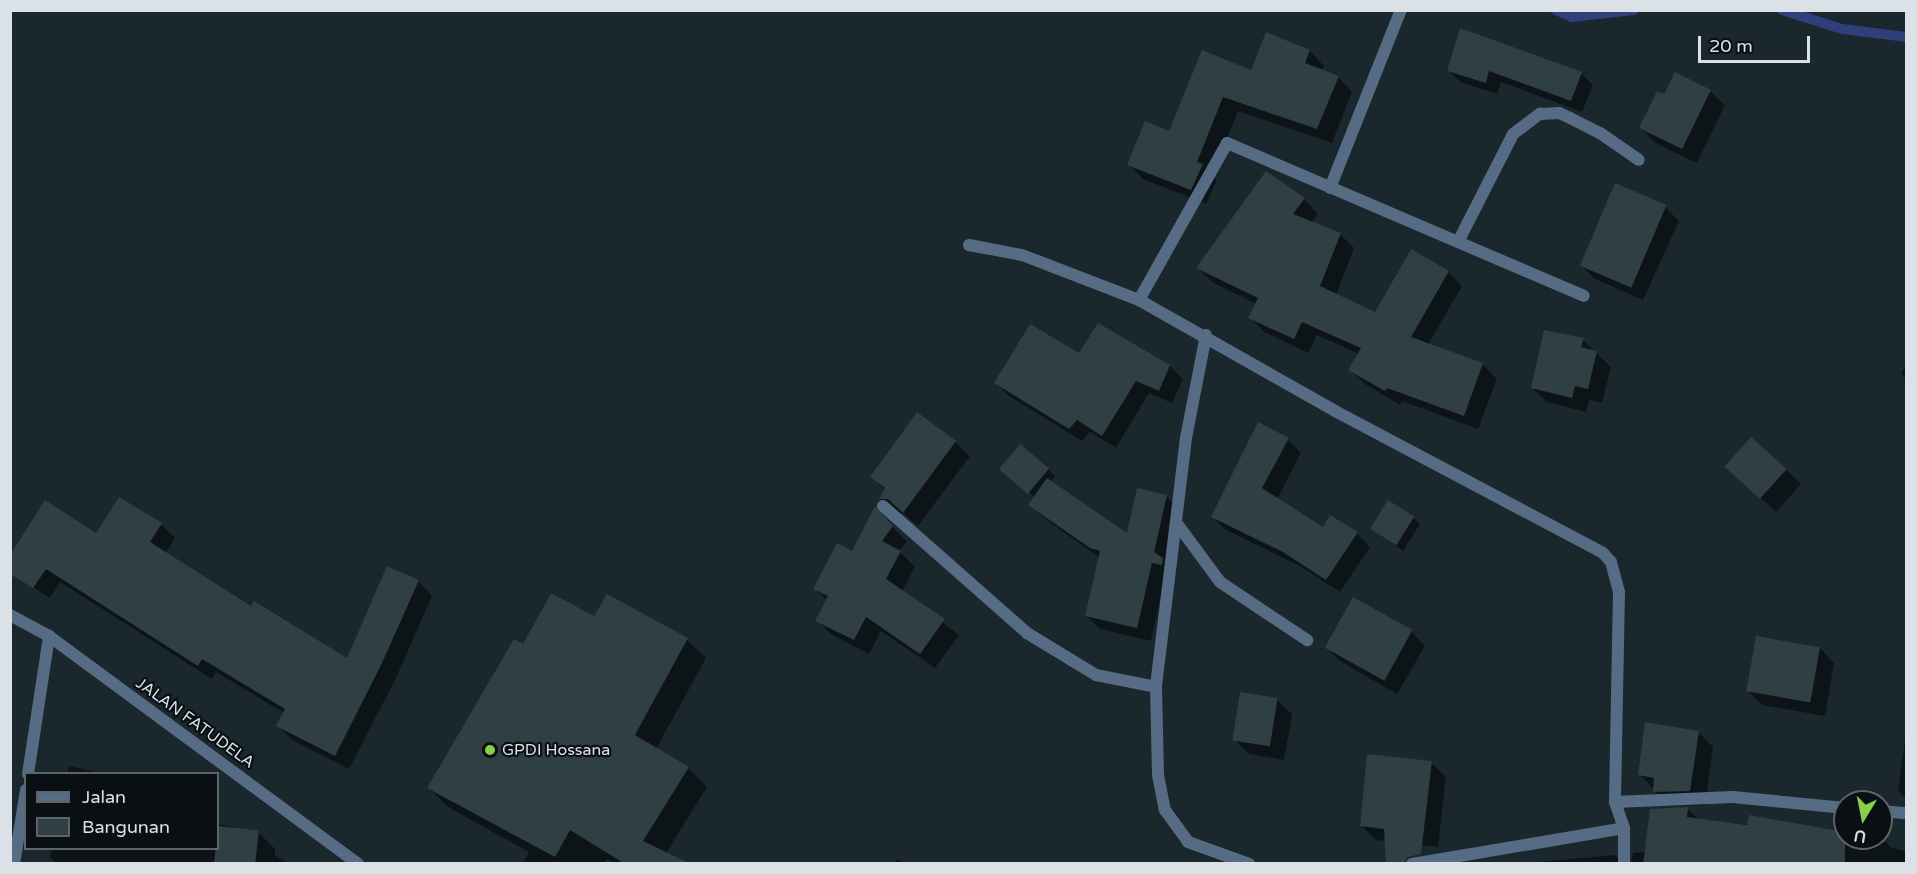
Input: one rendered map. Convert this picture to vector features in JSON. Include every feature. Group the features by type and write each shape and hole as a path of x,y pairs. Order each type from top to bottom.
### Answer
{"street":[{"path":"1330,188 1401,10"},
{"path":"1458,242 1513,134 1540,114 1559,113 1570,118 1600,133 1639,160"},
{"path":"1139,300 1227,143 1584,296"},
{"path":"969,244 1022,255 1139,300 1206,335 1335,411 1603,553 1611,562 1619,592 1615,802 1624,828 1624,864"},
{"path":"1206,335 1186,438 1178,525 1156,687 1158,775 1165,810 1188,842 1249,864"},
{"path":"883,506 1027,633 1096,675 1156,687"},
{"path":"1178,525 1220,582 1306,640"},
{"name":"JALAN FATUDELA","path":"10,615 49,636 357,864"},
{"path":"28,772 49,636"},
{"path":"1615,802 1733,797 1833,807"},
{"path":"14,864 24,802"},
{"path":"1412,864 1624,828"}],"building":[{"path":"1460,28 1582,72 1571,101 1489,71 1486,83 1447,71"},
{"path":"1266,32 1310,50 1305,63 1339,76 1317,129 1223,97 1197,162 1203,164 1191,190 1127,165 1145,121 1169,131 1202,50 1251,70"},
{"path":"1675,72 1711,90 1682,149 1639,128 1657,91 1664,94"},
{"path":"1266,171 1305,198 1293,214 1341,233 1320,286 1375,312 1411,249 1449,271 1411,337 1483,363 1464,416 1387,388 1385,391 1348,370 1361,348 1302,322 1294,339 1248,318 1258,298 1196,268"},
{"path":"1615,183 1667,205 1631,288 1580,266"},
{"path":"1098,323 1170,365 1159,391 1136,381 1102,436 1077,420 1069,429 994,383 1030,324 1079,353"},
{"path":"1544,330 1584,338 1581,347 1597,351 1588,389 1575,386 1572,398 1531,388"},
{"path":"917,412 956,441 903,513 888,499 879,499 885,488 870,477"},
{"path":"1258,422 1289,438 1262,488 1323,527 1330,515 1358,532 1326,580 1283,552 1211,517"},
{"path":"1751,437 1787,469 1760,499 1724,467"},
{"path":"1020,444 1049,468 1028,494 999,469"},
{"path":"1047,478 1127,533 1137,488 1167,495 1154,552 1163,558 1162,565 1152,563 1137,628 1085,616 1100,551 1090,548 1028,505"},
{"path":"119,497 162,523 150,542 251,606 254,601 347,658 387,566 419,580 382,663 335,756 276,726 285,709 202,659 198,666 46,569 33,588 10,574 10,555 45,500 96,533"},
{"path":"1388,500 1414,516 1396,545 1370,529"},
{"path":"875,506 893,526 882,541 901,551 886,579 945,619 920,654 866,617 854,640 815,621 828,596 813,589 837,543 852,551"},
{"path":"551,593 594,616 607,594 688,638 635,735 689,767 643,841 691,864 625,864 570,830 555,857 427,788 514,639 523,644"},
{"path":"1353,597 1412,630 1384,681 1325,648"},
{"path":"1756,636 1820,647 1810,702 1746,691"},
{"path":"1240,692 1278,698 1270,746 1232,740"},
{"path":"1645,722 1699,731 1690,791 1653,792 1654,778 1638,775"},
{"path":"1367,754 1432,761 1421,854 1407,857 1404,864 1386,864 1384,829 1360,826"},
{"path":"1688,807 1687,817 1747,825 1749,815 1833,830 1833,850 1845,850 1845,864 1643,864 1650,809"},
{"path":"219,826 259,830 255,864 214,864 215,850 219,850"}],"waterway":[{"path":"1556,10 1572,17 1634,10"},
{"path":"1782,10 1842,29 1906,37"}],"place":[{"name":"GPDI Hossana","path":"490,750"}]}
